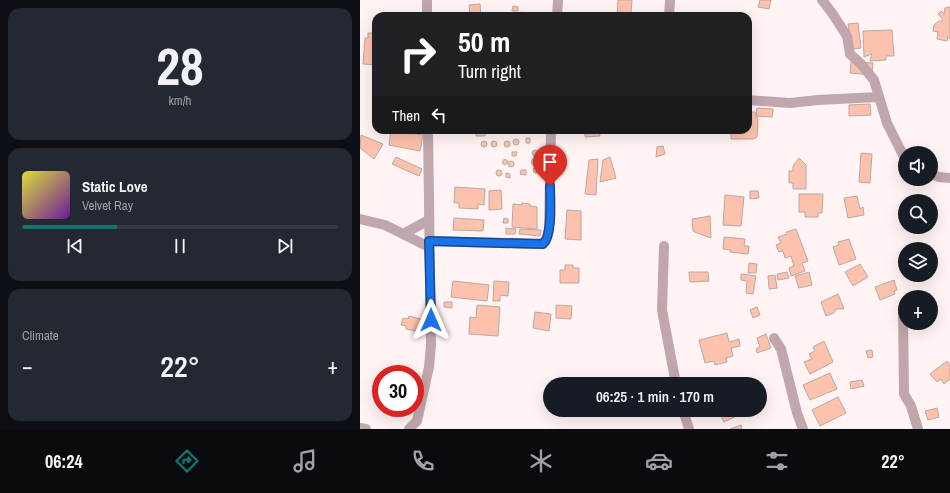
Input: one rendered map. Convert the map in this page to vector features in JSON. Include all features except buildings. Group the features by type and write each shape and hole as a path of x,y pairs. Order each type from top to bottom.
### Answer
{"street":[{"path":"427,0 427,12"},
{"path":"557,12 558,0"},
{"path":"669,12 670,0"},
{"path":"822,0 847,36 850,54 861,64 874,80 878,98 887,123 898,146"},
{"path":"752,100 790,103 818,100 878,98"},
{"path":"410,429 417,421 429,367 431,308 428,134"},
{"path":"360,219 385,226 429,244 543,244 547,241 549,228 551,134"},
{"path":"938,176 950,178"},
{"path":"938,177 950,185"},
{"path":"403,234 429,220"},
{"path":"664,246 662,310 675,377"},
{"path":"903,330 904,394 911,406 918,429"},
{"path":"774,338 781,349 797,413 803,429"},
{"path":"685,417 688,429"},
{"path":"360,428 366,429"}],"route":[{"path":"431,320 429,241 543,244 547,241 549,228 550,186"}]}
